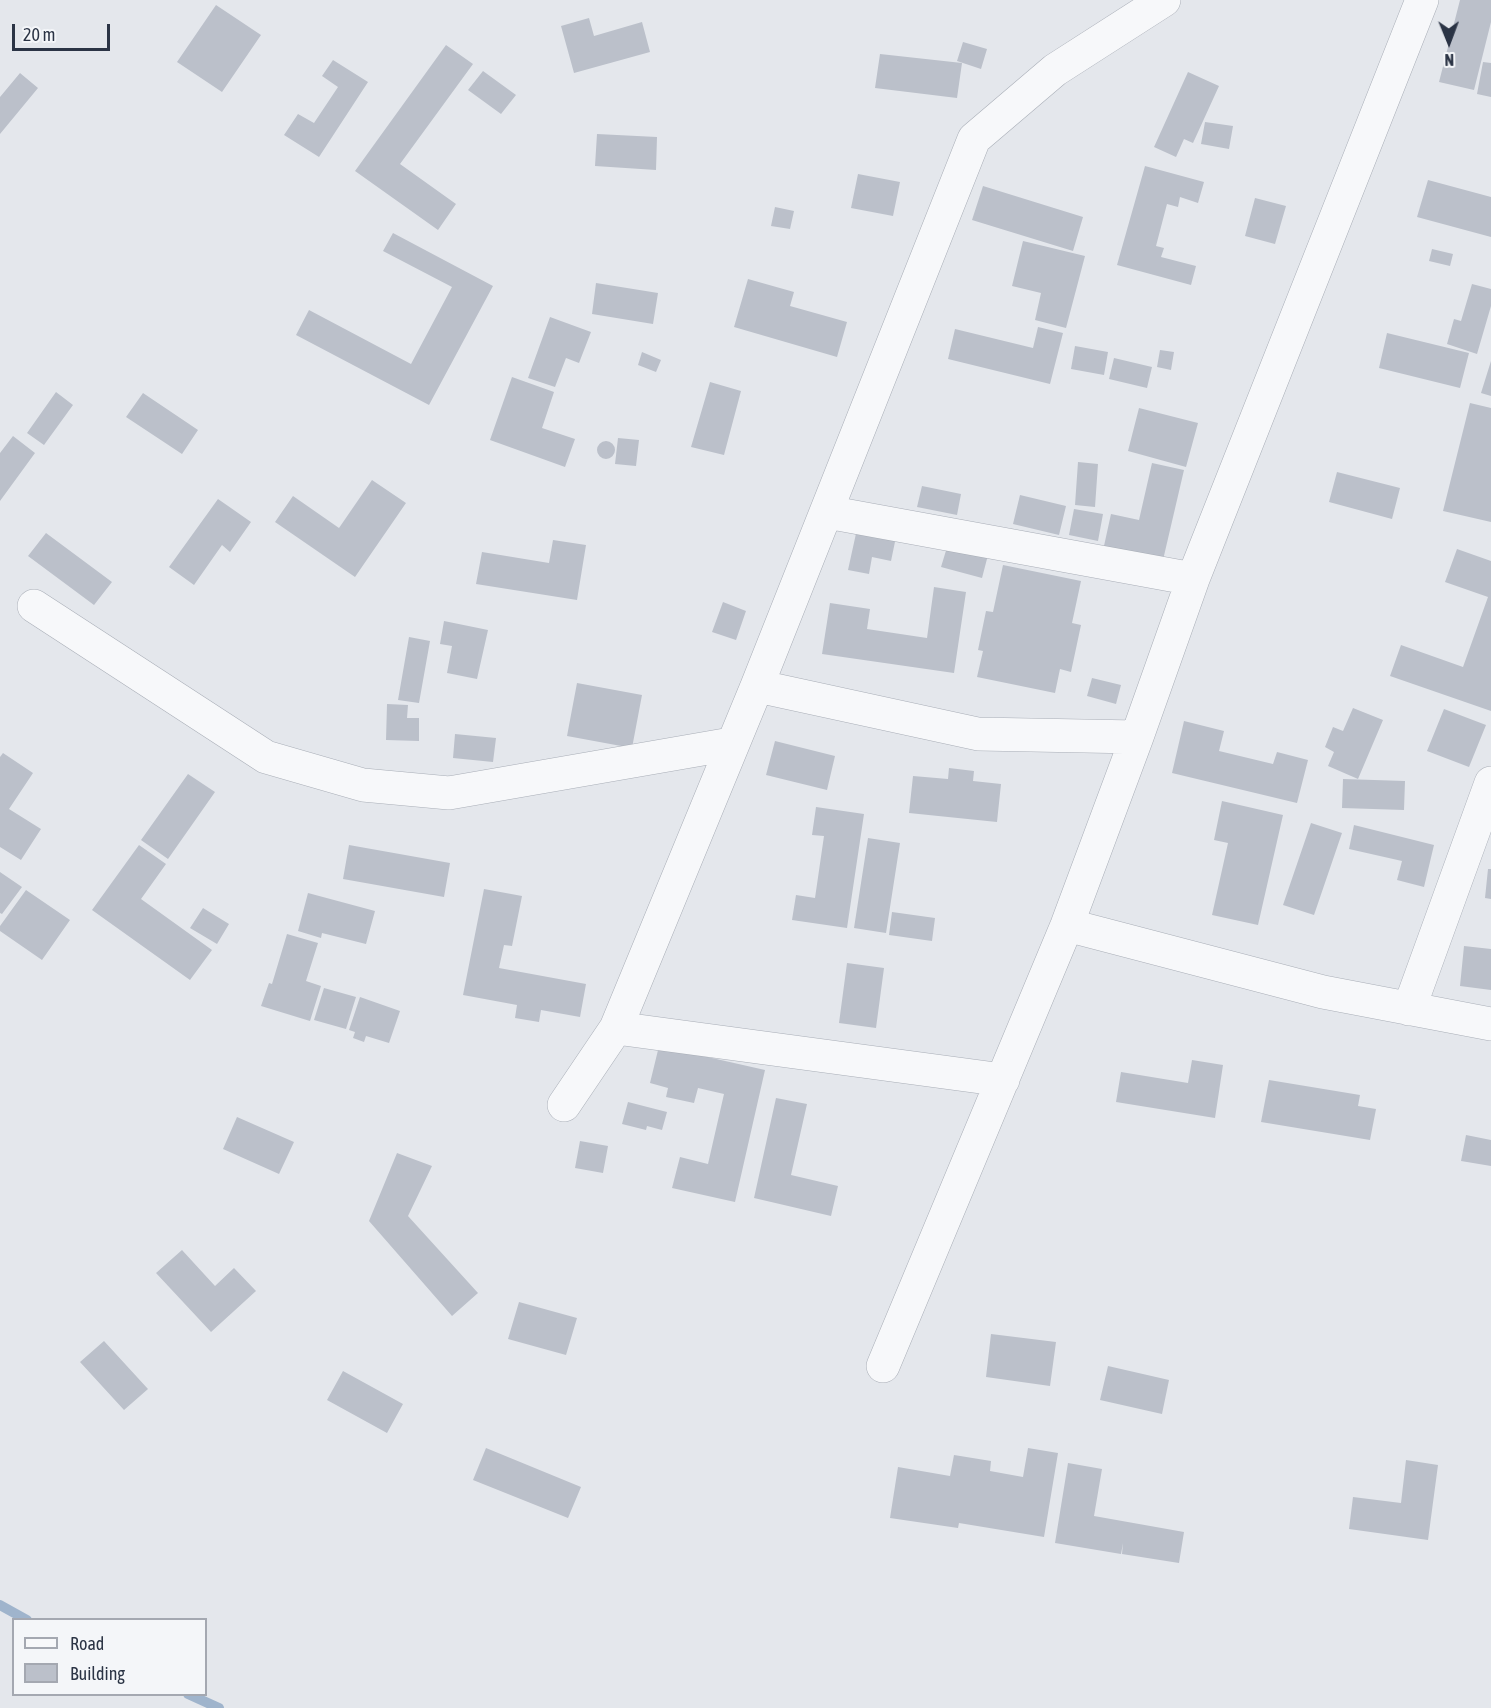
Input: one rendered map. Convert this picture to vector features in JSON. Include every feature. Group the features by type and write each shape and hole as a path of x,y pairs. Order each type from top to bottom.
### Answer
{"street":[{"path":"564,1105 616,1028 731,744 757,686 974,139 1054,70 1164,0"},
{"path":"883,1366 1067,925 1193,579 1422,0"},
{"path":"827,512 1193,579"},
{"path":"34,606 266,757 363,785 450,793 731,744"},
{"path":"757,686 978,734 1137,737"},
{"path":"1409,1009 1491,783"},
{"path":"1067,925 1323,992 1491,1024"},
{"path":"616,1028 1002,1080"}],"building":[{"path":"1460,0 1491,0 1491,22 1474,90 1439,82"},
{"path":"216,5 261,35 222,92 177,62"},
{"path":"589,18 594,36 642,22 650,52 574,73 561,26"},
{"path":"963,42 987,49 981,69 957,61"},
{"path":"446,45 473,64 400,164 456,204 438,230 355,171"},
{"path":"880,54 962,63 957,98 875,88"},
{"path":"333,60 368,82 319,157 284,135 298,114 314,123 338,87 322,76"},
{"path":"1483,62 1491,63 1491,97 1477,94"},
{"path":"483,71 516,95 501,114 468,90"},
{"path":"1188,72 1219,86 1193,143 1184,139 1176,157 1154,147"},
{"path":"20,73 38,88 0,134 0,97"},
{"path":"1205,122 1233,126 1229,149 1201,144"},
{"path":"597,134 657,137 656,170 595,166"},
{"path":"1145,166 1204,182 1198,203 1180,197 1178,207 1167,204 1156,246 1164,248 1161,257 1196,266 1191,285 1117,265"},
{"path":"858,174 900,182 893,216 851,208"},
{"path":"1428,180 1491,197 1491,237 1417,217"},
{"path":"983,186 1083,217 1073,251 972,220"},
{"path":"1255,198 1286,206 1275,244 1245,236"},
{"path":"775,207 794,211 790,229 771,226"},
{"path":"393,233 493,286 429,405 296,335 309,310 411,364 452,287 383,251"},
{"path":"1023,241 1085,256 1066,328 1035,320 1041,293 1012,286"},
{"path":"1432,249 1453,254 1450,266 1429,261"},
{"path":"748,279 794,292 790,306 847,322 837,357 734,327"},
{"path":"596,283 658,293 653,324 592,314"},
{"path":"1472,284 1491,289 1491,306 1477,354 1447,344 1454,319 1461,321"},
{"path":"550,317 591,332 579,363 566,358 555,387 528,378"},
{"path":"1038,327 1063,333 1050,384 948,359 955,329 1033,348"},
{"path":"1387,333 1469,353 1460,388 1379,368"},
{"path":"1075,346 1108,352 1104,375 1071,369"},
{"path":"1160,350 1174,352 1171,370 1157,367"},
{"path":"642,352 661,360 656,372 638,365"},
{"path":"1114,358 1152,367 1147,388 1109,379"},
{"path":"1491,361 1491,396 1481,393"},
{"path":"512,377 554,392 542,428 575,439 565,467 490,440"},
{"path":"710,382 741,391 724,455 691,447"},
{"path":"56,392 73,405 44,445 27,433"},
{"path":"143,393 198,430 182,454 126,417"},
{"path":"1470,403 1491,408 1491,522 1443,511"},
{"path":"1139,408 1198,423 1186,467 1128,451"},
{"path":"13,436 35,453 0,501 0,453"},
{"path":"618,438 639,440 636,466 615,464"},
{"path":"606,441 612,444 615,450 612,456 606,459 600,456 597,450 600,444"},
{"path":"1078,462 1098,464 1095,507 1075,505"},
{"path":"1152,463 1184,470 1163,560 1104,546 1111,514 1139,520"},
{"path":"1337,472 1400,488 1392,519 1329,502"},
{"path":"372,480 406,503 355,577 275,522 293,496 339,528"},
{"path":"922,486 961,494 957,515 917,507"},
{"path":"1020,495 1066,506 1059,535 1013,524"},
{"path":"218,499 251,522 230,552 222,545 194,585 169,567"},
{"path":"1074,509 1103,514 1098,541 1069,535"},
{"path":"857,529 896,537 891,561 872,557 869,574 848,570"},
{"path":"46,533 112,582 94,605 28,556"},
{"path":"553,540 586,545 577,600 476,584 482,552 549,563"},
{"path":"948,544 988,555 982,578 941,567"},
{"path":"1457,549 1491,561 1491,711 1390,676 1401,645 1463,667 1488,597 1445,582"},
{"path":"1003,565 1081,581 1072,623 1081,625 1071,672 1060,669 1055,693 977,677 983,651 978,650 986,611 993,612"},
{"path":"934,587 966,592 954,673 822,654 830,603 870,609 867,629 927,638"},
{"path":"723,602 746,611 736,640 712,632"},
{"path":"444,621 488,630 477,679 447,673 452,646 440,644"},
{"path":"409,637 430,641 419,703 398,700"},
{"path":"1092,678 1121,685 1116,704 1087,696"},
{"path":"577,683 642,695 632,748 567,736"},
{"path":"387,704 408,705 407,718 419,718 419,741 386,740"},
{"path":"1353,708 1383,720 1358,779 1328,766 1334,752 1325,747 1333,727 1343,731"},
{"path":"1444,709 1486,725 1469,767 1427,751"},
{"path":"1184,721 1224,731 1219,751 1273,764 1277,752 1308,760 1297,803 1172,773"},
{"path":"455,734 496,738 493,762 453,758"},
{"path":"775,741 835,756 827,790 766,775"},
{"path":"3,753 33,773 9,809 41,829 21,860 0,847 0,757"},
{"path":"949,768 974,771 973,781 1001,784 997,822 909,813 913,776 948,779"},
{"path":"188,774 215,792 168,859 141,840"},
{"path":"1343,779 1405,781 1404,810 1342,808"},
{"path":"1222,801 1283,815 1258,925 1212,915 1228,843 1214,840"},
{"path":"816,807 864,814 847,928 792,920 796,895 815,898 824,836 812,835"},
{"path":"1311,823 1342,833 1314,915 1283,905"},
{"path":"1354,825 1434,845 1424,887 1397,880 1402,861 1349,849"},
{"path":"868,838 900,843 886,933 854,928"},
{"path":"139,845 166,864 141,899 212,950 190,980 92,910"},
{"path":"349,845 450,863 444,897 343,879"},
{"path":"1488,869 1491,869 1491,899 1485,898"},
{"path":"0,872 22,887 2,914 0,913"},
{"path":"484,889 522,896 512,946 504,945 499,968 586,984 580,1017 541,1010 539,1022 515,1018 517,1005 463,995"},
{"path":"26,890 70,920 42,960 0,931 0,926"},
{"path":"308,893 375,911 366,944 322,933 321,938 298,931"},
{"path":"203,908 229,924 217,944 190,928"},
{"path":"892,912 935,918 932,941 889,935"},
{"path":"287,934 318,943 306,981 321,986 310,1021 261,1006 269,983 272,984"},
{"path":"1464,946 1491,949 1491,990 1460,986"},
{"path":"847,963 884,968 876,1028 839,1023"},
{"path":"324,988 356,997 346,1029 314,1020"},
{"path":"360,997 400,1011 389,1043 366,1036 364,1042 353,1038 355,1032 349,1030"},
{"path":"659,1046 765,1070 735,1202 672,1188 680,1157 708,1164 724,1094 698,1088 694,1103 666,1097 668,1088 650,1083"},
{"path":"1192,1060 1223,1065 1215,1118 1116,1102 1121,1072 1188,1083"},
{"path":"1269,1080 1360,1095 1358,1106 1376,1109 1370,1140 1261,1122"},
{"path":"776,1098 807,1104 791,1175 838,1186 831,1216 754,1198"},
{"path":"628,1102 667,1112 662,1130 647,1126 646,1130 622,1124"},
{"path":"237,1117 294,1142 279,1174 223,1149"},
{"path":"1466,1135 1491,1140 1491,1166 1461,1161"},
{"path":"580,1141 608,1146 603,1173 575,1168"},
{"path":"397,1153 432,1166 408,1216 478,1293 452,1316 369,1221"},
{"path":"182,1250 215,1286 234,1268 256,1291 211,1332 156,1273"},
{"path":"519,1302 577,1318 566,1355 508,1339"},
{"path":"991,1334 1056,1342 1050,1386 986,1377"},
{"path":"104,1341 148,1389 124,1410 80,1362"},
{"path":"1108,1366 1169,1380 1162,1414 1100,1400"},
{"path":"343,1371 403,1404 387,1433 327,1400"},
{"path":"486,1448 581,1487 568,1518 473,1480"},
{"path":"1028,1448 1058,1453 1044,1537 959,1523 958,1528 890,1518 898,1467 950,1476 954,1455 991,1461 990,1471 1023,1477"},
{"path":"1406,1460 1438,1465 1428,1540 1349,1529 1353,1497 1401,1503"},
{"path":"1068,1463 1102,1469 1094,1516 1184,1532 1179,1563 1122,1554 1123,1543 1121,1554 1055,1543"}],"waterway":[{"path":"0,1605 23,1618"},
{"path":"192,1696 219,1708"}]}
